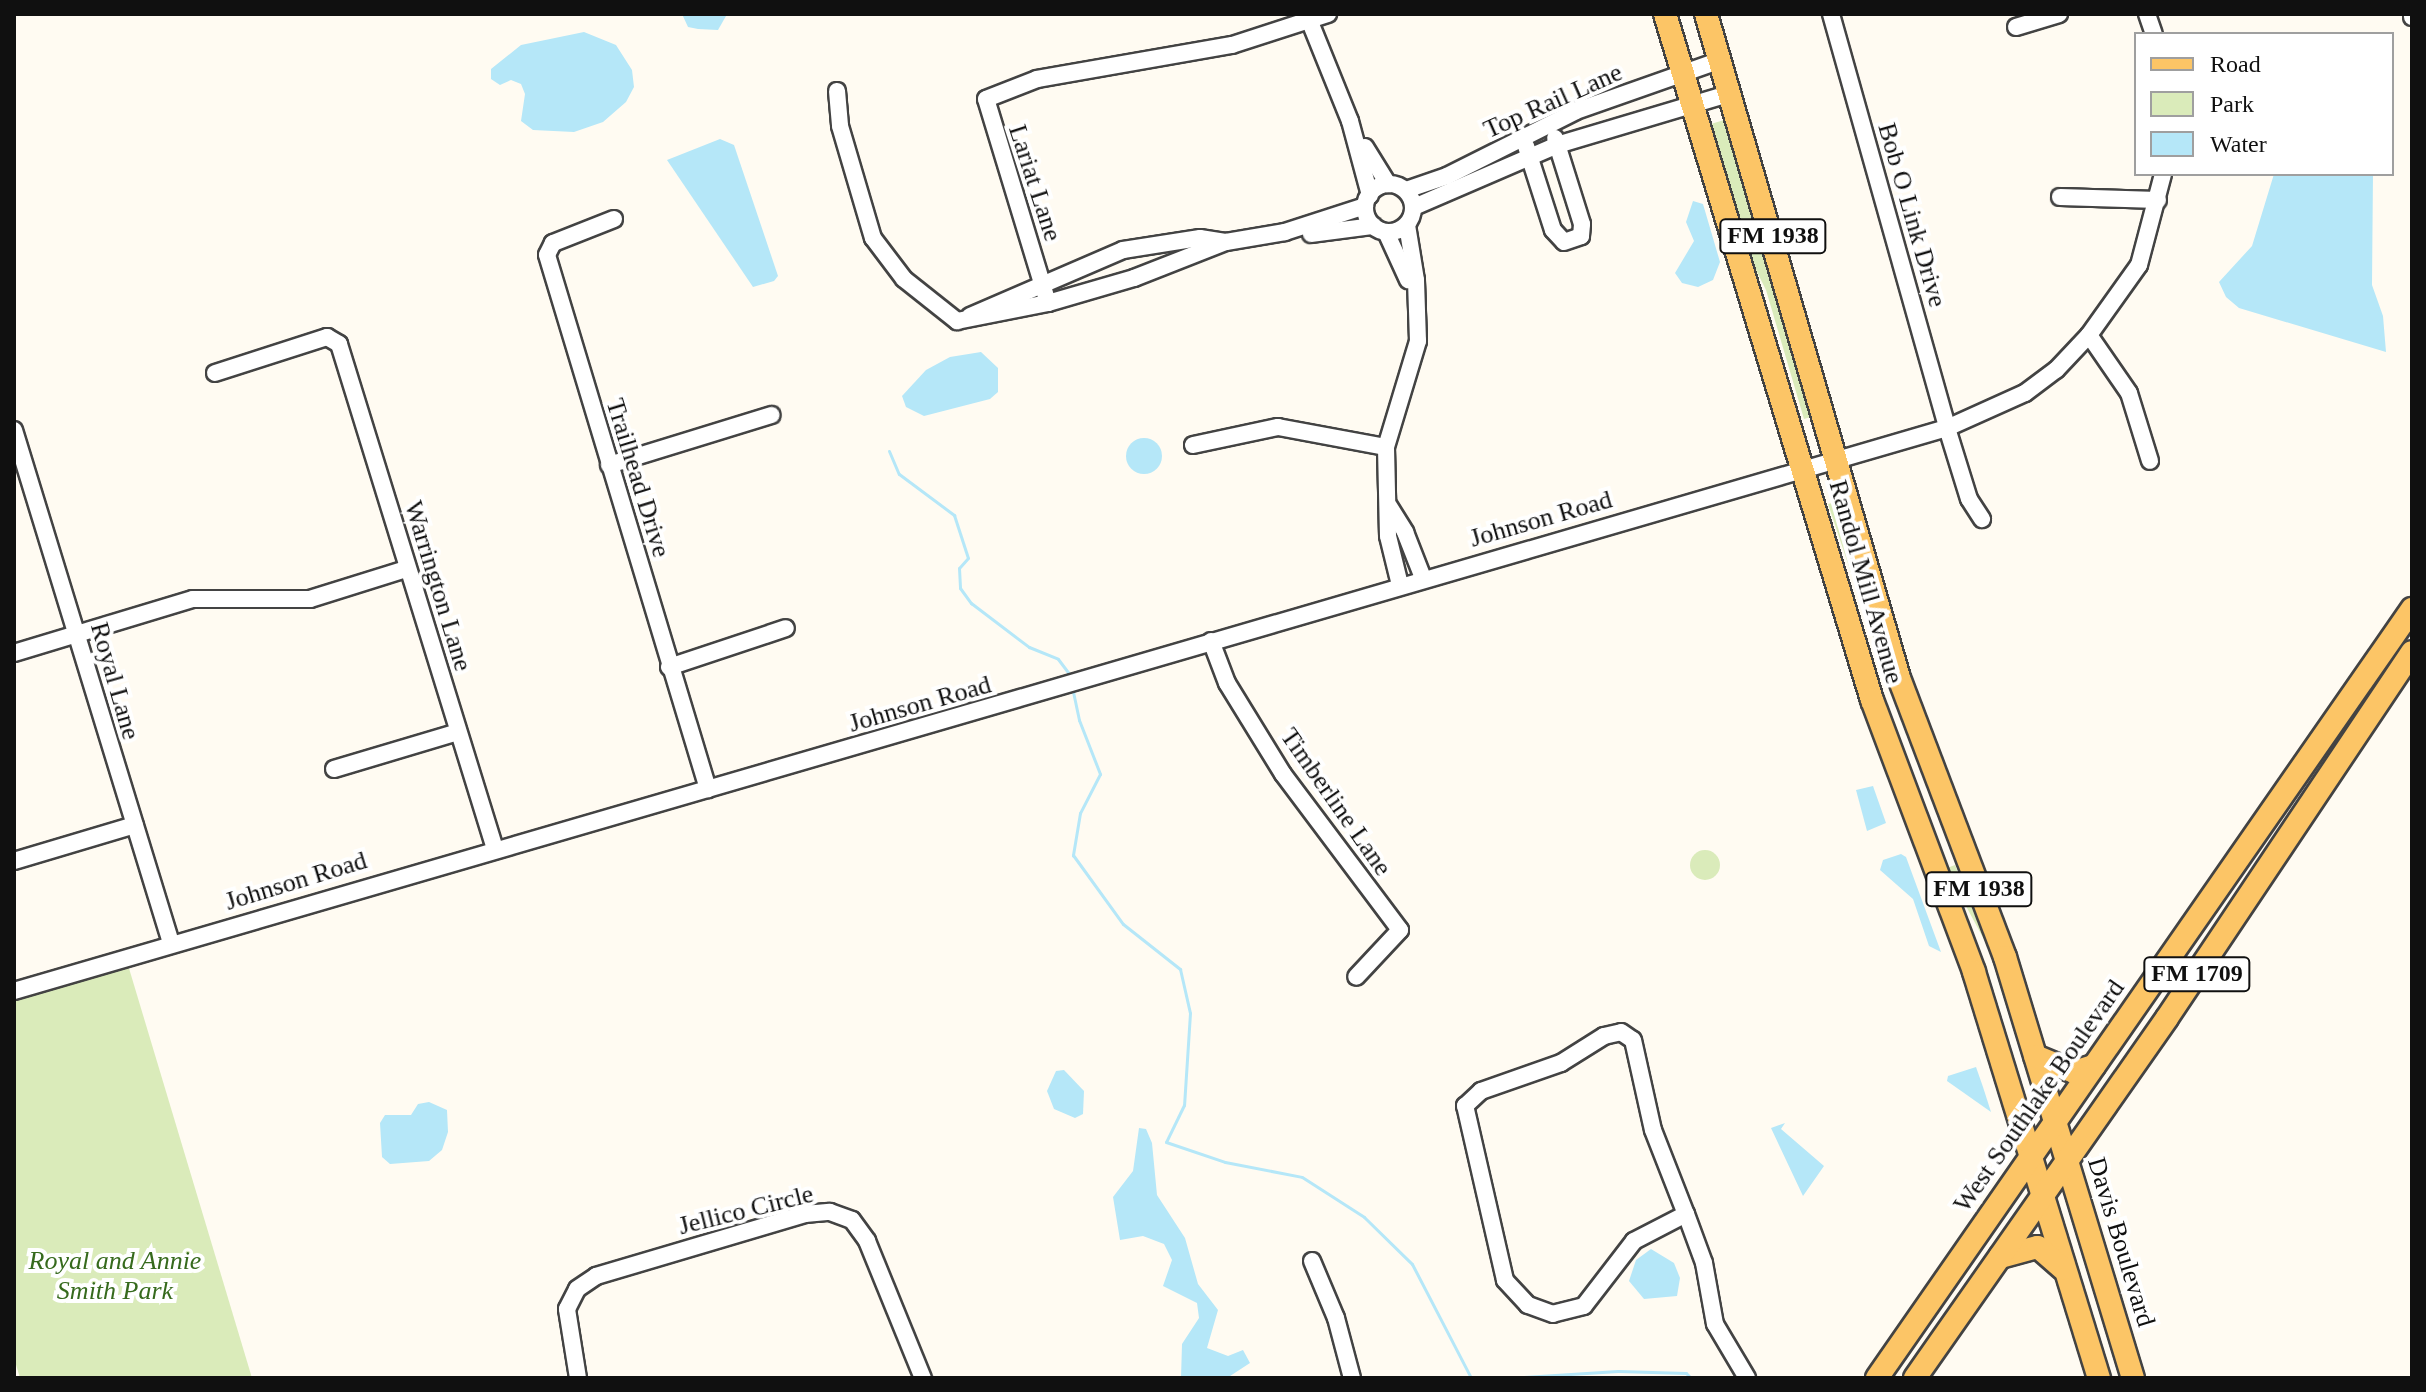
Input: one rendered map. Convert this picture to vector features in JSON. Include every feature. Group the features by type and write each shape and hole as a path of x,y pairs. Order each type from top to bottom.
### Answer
{"main road":[{"name":"Randol Mill Avenue","path":"1665,14 1872,700 1974,972 2030,1160"},
{"name":"Randol Mill Avenue","path":"1706,14 1838,459 1899,678 2005,957 2055,1122"},
{"path":"2379,700 2373,683 2395,651 2405,618"},
{"name":"West Southlake Boulevard","path":"1877,1378 2296,770 2405,618"},
{"name":"FM 1709","path":"1915,1378 2067,1163 2412,652"},
{"path":"2296,770 2322,782"},
{"path":"2035,1056 2074,1072 2094,1066"},
{"name":"Davis Boulevard","path":"2055,1122 2133,1378"},
{"name":"FM 1938","path":"2030,1160 2099,1378"},
{"path":"1999,1257 2038,1247 2065,1271"}],"street":[{"path":"1328,14 1310,22 1350,121 1388,184 1406,190 1414,207 1407,225 1416,290 1418,341 1386,447 1388,536 1400,585"},
{"name":"Bob O Link Drive","path":"1831,14 1947,428 1969,499 1982,519"},
{"path":"2016,27 2059,14"},
{"name":"Lariat Lane","path":"1041,281 986,99 1037,79 1232,45 1310,22"},
{"name":"Top Rail Lane","path":"1406,190 1447,176 1549,124 1721,60"},
{"path":"837,91 840,126 873,238 904,279 957,321 1048,303 1134,278 1226,242 1285,232 1407,225"},
{"name":"Top Rail Lane","path":"1414,207 1557,145 1731,93"},
{"path":"1350,121 1368,200 1379,229 1416,290"},
{"path":"1523,137 1553,230 1564,242 1581,236 1581,209 1549,124"},
{"name":"Johnson Road","path":"14,991 495,849 1058,689 1423,578 1947,428 2025,393 2056,370 2089,335 2139,265 2163,176"},
{"path":"1285,232 1368,200 1388,184"},
{"path":"2060,197 2158,200"},
{"name":"Trailhead Drive","path":"614,219 553,243 547,255 708,789"},
{"path":"957,321 1041,281 1123,250 1200,238 1226,242"},
{"path":"1041,281 1048,303"},
{"path":"2089,335 2129,393 2150,461"},
{"name":"Warrington Lane","path":"215,373 335,337 495,849"},
{"path":"609,465 772,415"},
{"path":"1193,445 1278,427 1386,447"},
{"name":"Royal Lane","path":"16,430 171,943"},
{"path":"1389,506 1405,532 1423,578"},
{"path":"14,653 193,599 310,599 406,569"},
{"path":"669,667 786,628"},
{"name":"Timberline Lane","path":"1211,641 1227,683 1283,774 1400,930 1356,977"},
{"path":"334,769 458,732"},
{"path":"14,861 135,825"},
{"path":"1686,1214 1634,1241 1584,1306 1553,1314 1528,1305 1505,1280 1465,1106 1481,1091 1561,1063 1604,1036 1627,1034 1637,1046 1653,1130 1686,1214 1704,1263 1715,1324 1747,1378"},
{"name":"Jellico Circle","path":"578,1378 567,1309 577,1289 596,1276 805,1214 830,1212 852,1220 867,1241 923,1378"},
{"path":"1312,1261 1336,1318 1352,1378"}],"green space":[{"path":"1724,120 1817,415 1804,419 1766,290 1749,256 1711,124"},
{"path":"1836,502 1886,670 1884,671 1828,504"},
{"path":"1705,850 1711,851 1719,859 1719,871 1711,879 1705,880 1699,879 1691,871 1690,865 1691,859 1699,851"},
{"path":"1955,865 1975,916 1994,958 1947,868"},
{"name":"Royal and Annie Smith Park","path":"128,965 252,1378 20,1378 14,1358 14,1000"}],"water":[{"path":"682,14 726,16 718,30 688,27"},
{"path":"584,32 616,45 632,70 634,87 626,102 603,122 574,132 533,130 521,121 525,94 521,84 511,80 500,85 491,79 491,69 521,45"},
{"path":"720,139 734,145 778,276 774,281 753,287 667,160"},
{"path":"2273,176 2373,176 2372,285 2383,316 2386,352 2239,308 2226,297 2219,282 2252,246"},
{"path":"1693,201 1703,204 1720,262 1713,280 1698,287 1682,283 1675,273 1694,241 1686,222"},
{"path":"981,352 998,368 998,392 990,399 924,416 906,407 902,396 926,370 950,357"},
{"path":"1144,438 1157,443 1162,456 1157,469 1144,474 1131,469 1126,456 1131,443"},
{"path":"1873,786 1886,823 1867,831 1856,790"},
{"path":"1901,854 1906,857 1941,952 1929,946 1913,899 1880,870 1883,860"},
{"path":"1976,1067 1991,1112 1947,1081 1948,1076"},
{"path":"1064,1070 1084,1091 1083,1114 1075,1118 1054,1109 1047,1091 1056,1071"},
{"path":"429,1102 447,1110 448,1132 442,1150 429,1161 390,1164 382,1157 380,1123 385,1115 411,1115 418,1104"},
{"path":"1785,1123 1781,1129 1824,1166 1803,1196 1771,1128"},
{"path":"1139,1128 1146,1129 1152,1143 1157,1195 1185,1238 1198,1284 1218,1310 1207,1348 1228,1356 1243,1350 1250,1363 1227,1378 1181,1378 1182,1344 1199,1318 1197,1303 1163,1286 1172,1260 1164,1244 1143,1236 1120,1240 1113,1197 1133,1171"},
{"path":"1651,1249 1674,1263 1680,1278 1677,1296 1644,1299 1629,1281 1636,1260"}],"waterway":[{"path":"889,451 899,474 954,515 968,558 959,568 960,588 971,603 1029,647 1058,659 1070,675"},
{"path":"1072,687 1079,720 1100,774 1080,813 1073,855 1123,924 1180,969 1190,1013 1184,1105 1166,1142 1225,1162 1302,1177 1364,1217 1412,1264 1471,1378"},
{"path":"1506,1378 1618,1371 1686,1373 1691,1378"}]}
